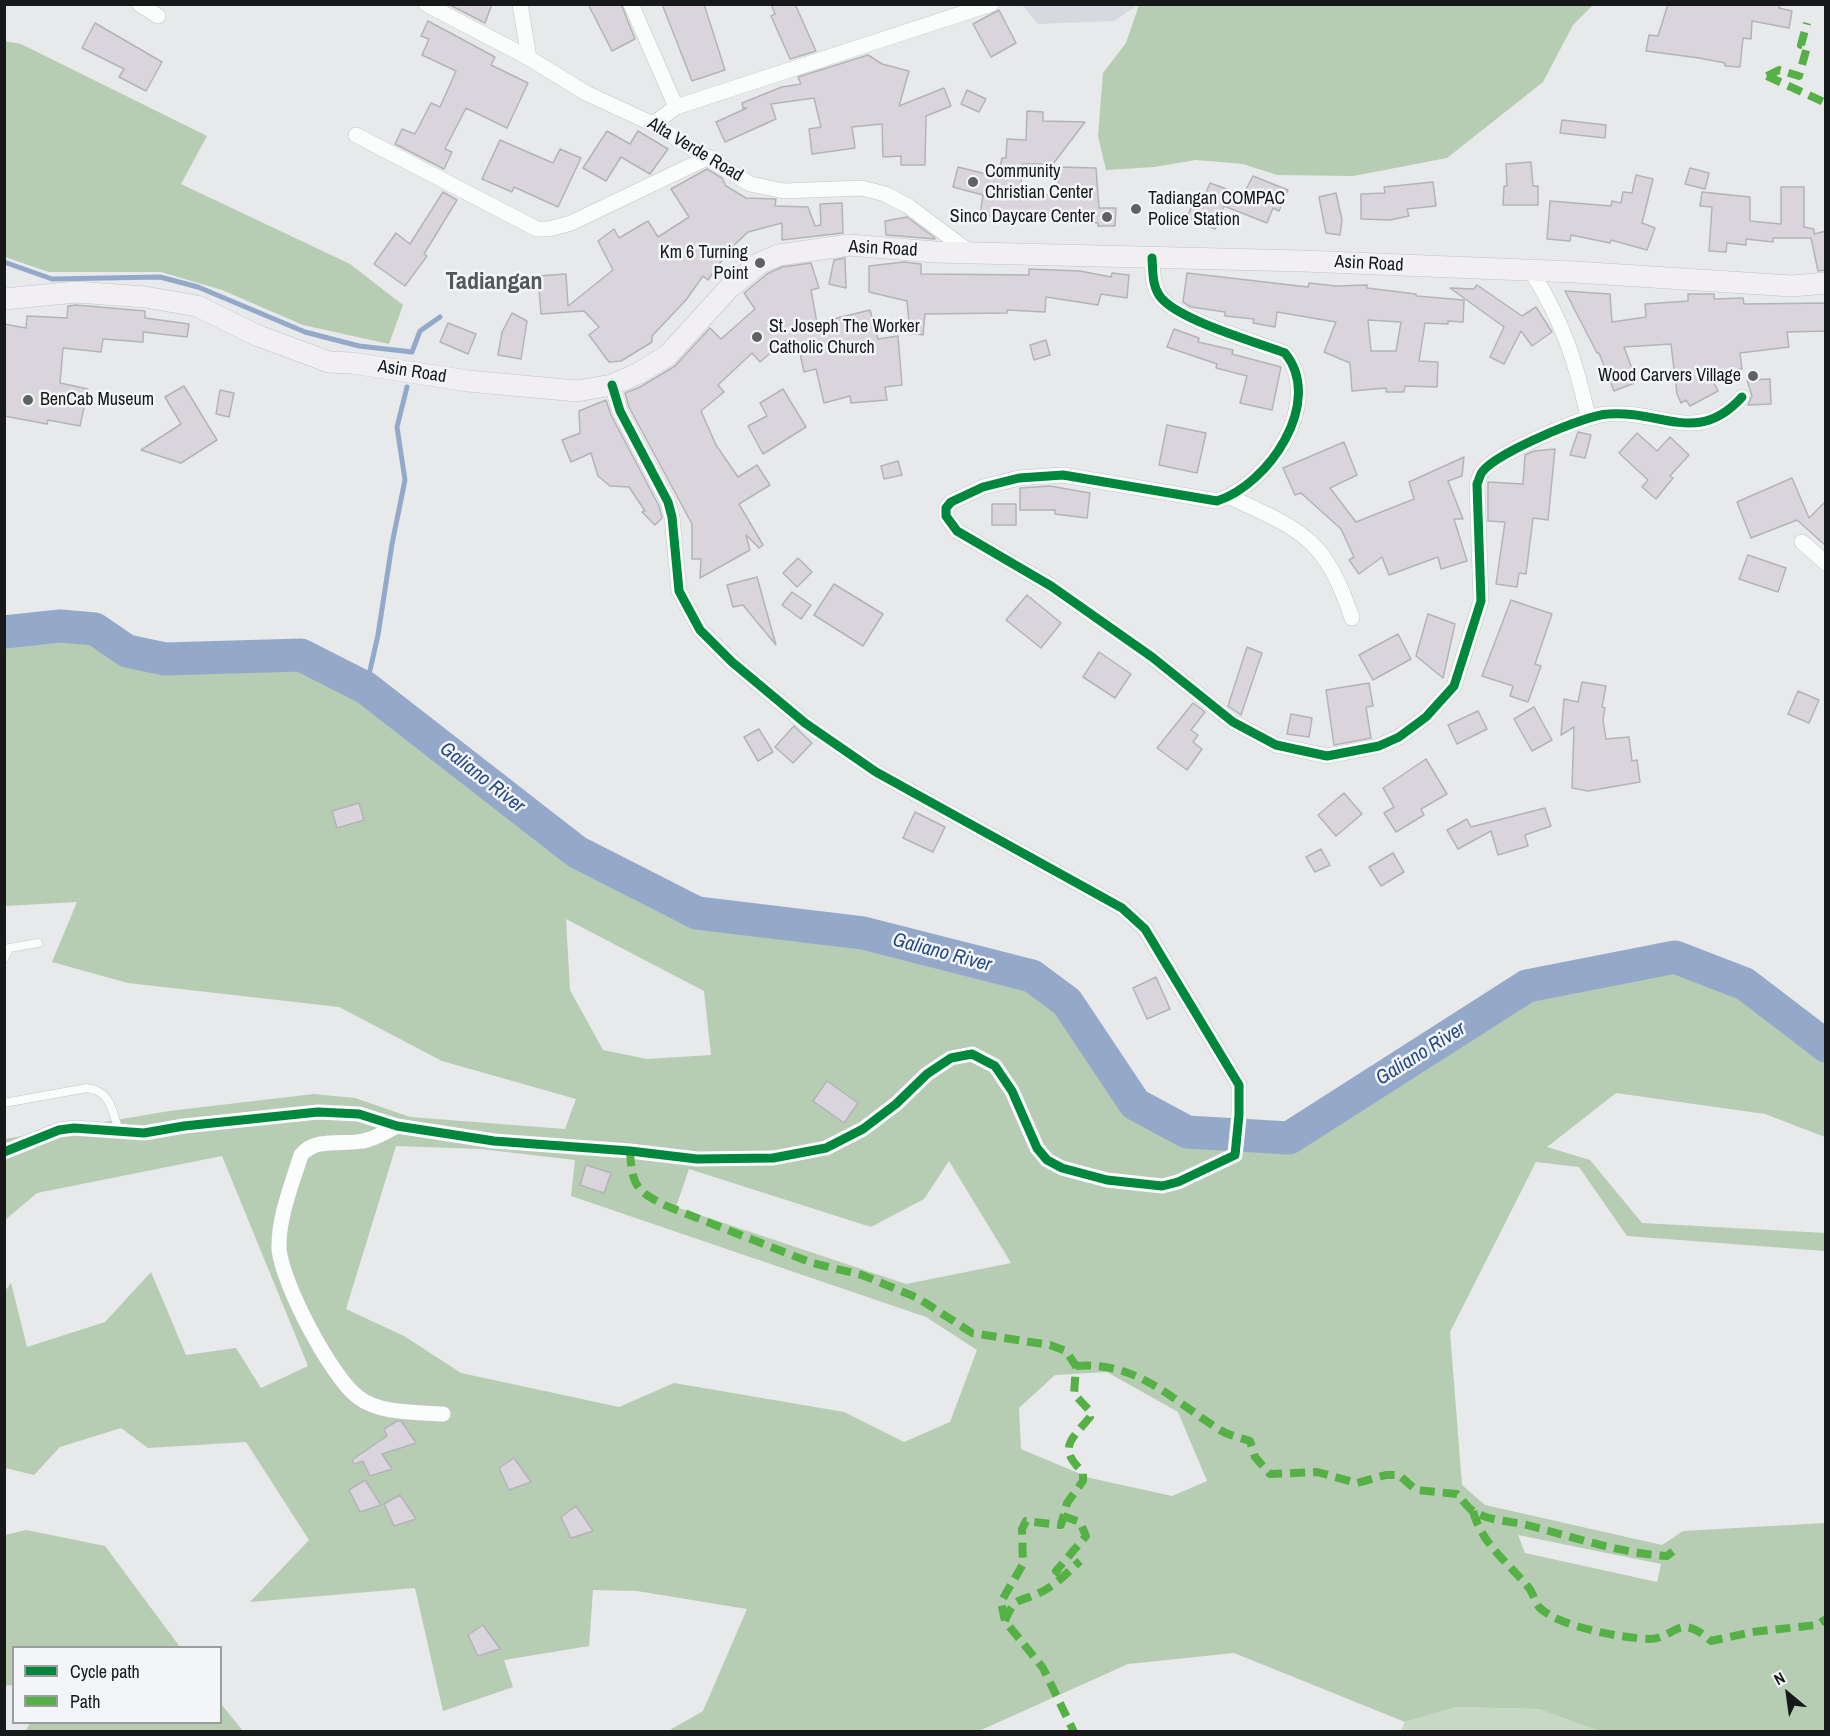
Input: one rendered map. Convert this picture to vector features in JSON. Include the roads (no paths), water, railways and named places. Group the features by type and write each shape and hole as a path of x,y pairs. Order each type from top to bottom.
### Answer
{"main road":[{"name":"Asin Road","path":"4,299 76,292 145,297 197,306 256,335 329,362 352,363 468,381 577,391 612,384 639,374 668,356 745,273 779,255 849,245 971,253 1303,261 1792,286 1826,283"}],"street":[{"path":"139,4 158,16"},
{"name":"Alta Verde Road","path":"426,4 529,58 586,93 653,124 750,184 769,189 809,191 862,188 885,194 908,207 971,253"},
{"path":"520,4 529,58"},
{"path":"631,4 676,106"},
{"path":"653,124 676,106 991,4"},
{"path":"356,135 537,229 549,229 571,223 709,157"},
{"path":"1152,258 1154,285 1166,304 1194,318 1285,353 1293,362 1299,378 1300,394 1283,445 1250,484 1230,497 1216,501 1063,475 1040,476 983,487 964,495 951,502 946,508 946,516 957,531 1051,586 1152,657 1233,722 1276,746 1327,756 1348,754 1379,746 1399,737 1426,717 1454,686 1481,602 1477,484 1483,471 1525,445 1588,417 1625,414 1686,423 1708,422 1728,413 1742,398"},
{"path":"1531,271 1560,320 1569,343 1588,417"},
{"path":"4,1152 59,1130 93,1129 119,1133 144,1133 184,1126 318,1112 359,1114 397,1126 494,1141 630,1151 697,1159 773,1158 826,1148 863,1129 896,1104 927,1074 951,1058 972,1054 995,1066 1011,1091 1037,1148 1047,1160 1062,1168 1107,1180 1162,1186 1178,1182 1235,1155 1239,1085 1145,929 1122,908 876,772 805,723 732,662 700,630 679,591 672,517 668,502 620,411 612,384"},
{"path":"1230,497 1304,535 1321,552 1340,582 1352,618"},
{"path":"1802,542 1826,563"},
{"path":"397,1126 363,1141 316,1144 306,1148 301,1155 284,1211 279,1248 285,1275 336,1376 359,1399 388,1409 443,1414"}],"lane":[{"path":"4,959 7,949 38,943"},
{"path":"4,1103 87,1088 99,1089 108,1098 119,1133"}],"waterway":[{"path":"4,262 52,279 160,277 198,287 305,332 359,346 412,352 420,331 440,317"},
{"path":"366,688 378,635 392,544 405,480 397,427 407,387"},
{"name":"Galiano River","path":"4,632 60,626 95,629 127,651 165,659 301,655 366,688 577,852 697,913 863,933 1032,976 1067,1002 1135,1104 1187,1132 1289,1138 1527,986 1675,957 1745,984 1826,1046"}],"place":[{"name":"Community Christian Center","path":"973,182"},
{"name":"Tadiangan COMPAC Police Station","path":"1136,209"},
{"name":"Sinco Daycare Center","path":"1107,217"},
{"name":"Km 6 Turning Point","path":"760,263"},
{"name":"St. Joseph The Worker Catholic Church","path":"757,337"},
{"name":"Wood Carvers Village","path":"1753,376"},
{"name":"BenCab Museum","path":"28,400"}],"district":[{"name":"Tadiangan","path":"494,283"}]}
